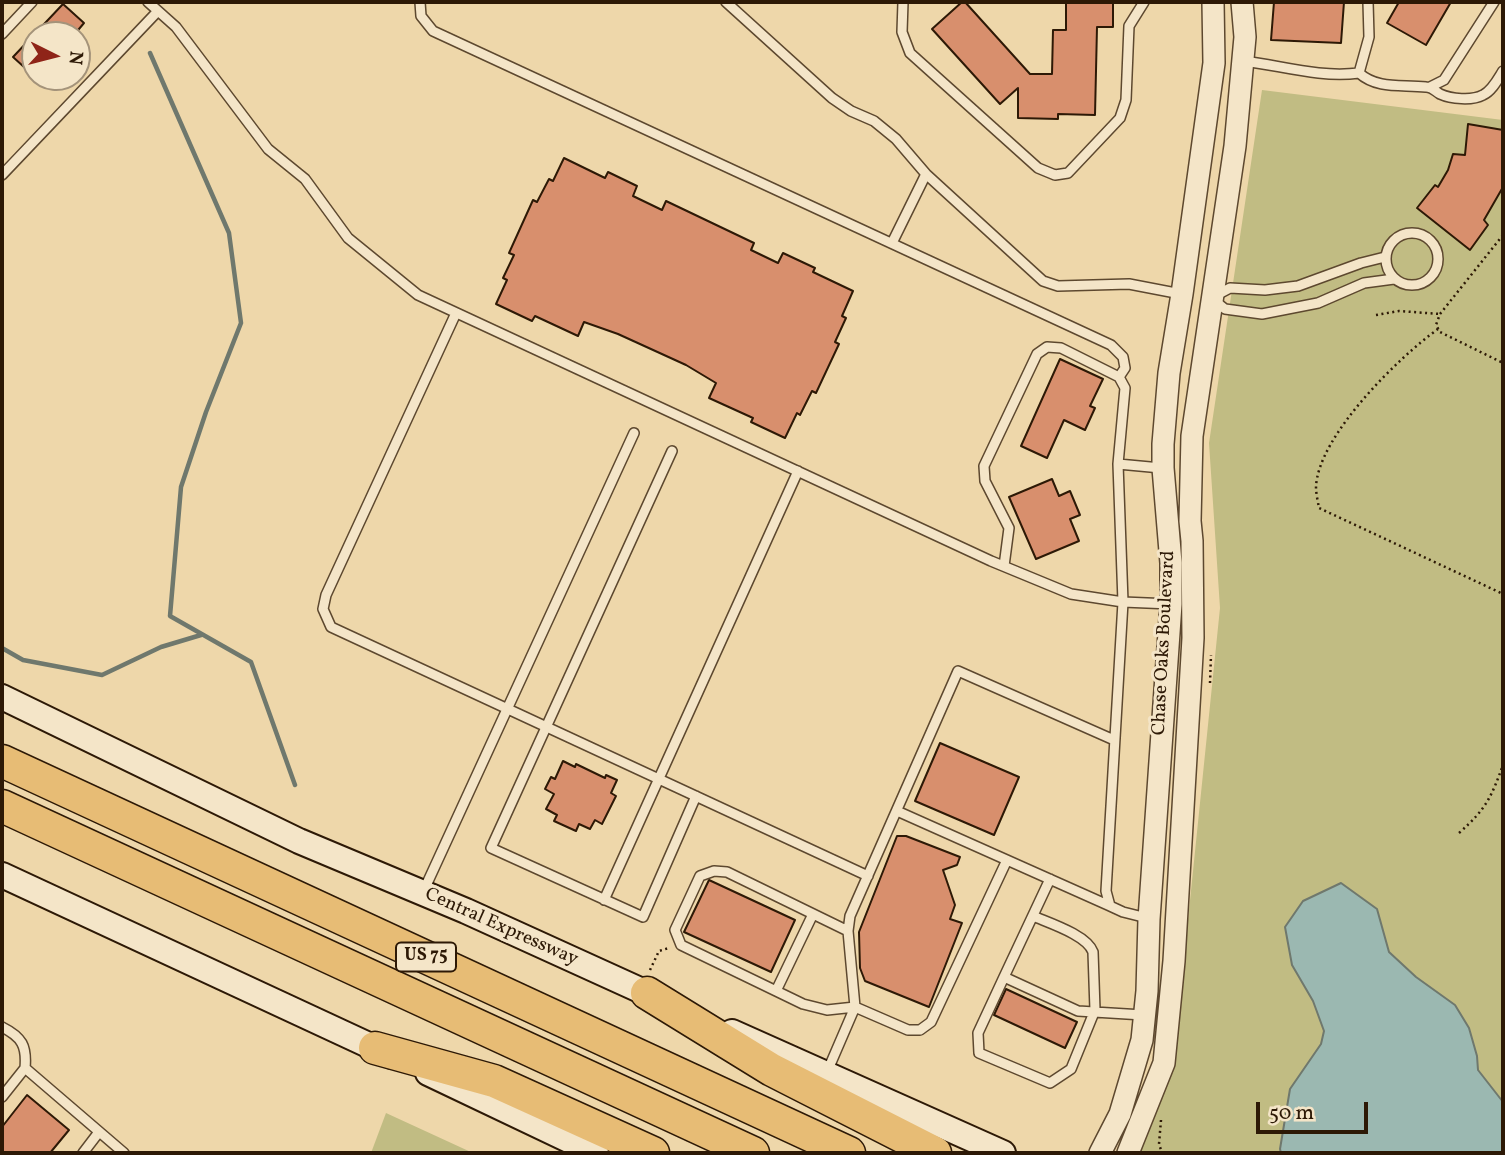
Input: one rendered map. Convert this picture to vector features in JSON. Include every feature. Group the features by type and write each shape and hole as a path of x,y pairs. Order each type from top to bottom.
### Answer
{"highway":[{"name":"US 75","path":"2,761 849,1153"},
{"name":"US 75","path":"2,806 753,1153"},
{"path":"648,983 772,1070 935,1153"},
{"path":"375,1048 494,1081 653,1153"}],"main road":[{"name":"Central Expressway","path":"6,697 299,841 648,983 826,1074 1003,1153"},
{"path":"2,875 596,1153"}],"street":[{"name":"Chase Oaks Boulevard","path":"1100,1153 1120,1114 1142,1040 1145,1015 1171,604 1171,563 1163,468 1169,373 1214,62 1213,2"},
{"name":"Chase Oaks Boulevard","path":"1128,1153 1164,1063 1176,922 1193,638 1190,521 1192,436 1235,146 1244,61 1242,2"},
{"path":"1182,294 1211,298"},
{"path":"1171,604 1193,605"},
{"path":"1149,919 1176,922"}],"lane":[{"path":"2,34 33,2"},
{"path":"148,2 176,27 268,149 305,179 348,238 418,295 1004,566 1071,594 1122,602 1171,604"},
{"path":"420,2 421,16 433,31 1111,345 1123,358 1125,368 1119,377"},
{"path":"726,2 832,98 850,111 874,121 896,139 926,174 1043,281 1058,286 1129,284 1182,294"},
{"path":"903,2 902,32 910,53 1038,168 1055,175 1068,173 1120,118 1126,100 1129,26 1144,2"},
{"path":"1359,73 1369,37 1367,2"},
{"path":"1244,61 1338,76 1359,73 1367,80 1391,86 1430,87 1444,80 1460,59 1494,2"},
{"path":"2,175 159,11"},
{"path":"1430,87 1443,95 1471,98 1483,95 1503,71"},
{"path":"892,243 926,174"},
{"path":"1410,232 1428,237 1437,252 1438,261 1435,272 1427,281 1404,285 1394,279 1387,269 1385,257 1393,240 1410,232"},
{"path":"1385,257 1298,286 1265,290 1230,288 1211,298 1225,309 1262,313 1318,303 1364,283 1394,279"},
{"path":"456,313 326,595 323,609 331,627 868,876"},
{"path":"1004,566 1009,528 985,481 984,466 1037,354 1047,347 1061,348 1119,377 1125,388 1118,464 1122,602 1106,891 1110,906"},
{"path":"422,892 634,433"},
{"path":"672,451 491,848 643,917 696,796"},
{"path":"1118,464 1163,468"},
{"path":"604,900 799,471"},
{"path":"826,1074 855,1007 848,931 850,916 958,671 1114,740"},
{"path":"897,811 1123,912 1149,919"},
{"path":"848,931 727,872 713,871 700,876 675,930 681,944 803,1004 827,1010 855,1007 908,1030 920,1030 932,1022 1007,860"},
{"path":"1033,916 1091,944 1095,967 1094,1010 1072,1069 1050,1083 979,1053 978,1033 1050,879"},
{"path":"775,990 813,914"},
{"path":"1004,977 1078,1011 1145,1015"},
{"path":"2,1027 15,1033 24,1043 27,1052 25,1068 2,1097"},
{"path":"25,1068 124,1153"},
{"path":"83,1153 99,1132"}],"path":[{"path":"1503,234 1440,314 1436,325 1440,332 1503,363"},
{"path":"1376,315 1399,311 1440,314"},
{"path":"1438,329 1395,364 1342,428 1320,469 1316,488 1320,508 1503,594"},
{"path":"1459,833 1479,815 1490,800 1503,765"},
{"path":"648,983 659,951 681,944"}],"shaded area":[{"path":"1262,90 1503,120 1503,1153 1138,1153 1173,1066 1220,608 1209,443"},
{"path":"386,1113 473,1153 371,1153"}],"water":[{"path":"1341,883 1377,909 1389,952 1416,977 1455,1005 1469,1028 1478,1070 1503,1102 1503,1153 1281,1153 1290,1089 1321,1044 1324,1031 1313,1001 1292,965 1285,927 1303,901"}],"building":[{"path":"965,2 1030,74 1052,74 1053,30 1066,30 1066,2 1113,2 1113,27 1097,27 1095,115 1058,114 1058,119 1018,118 1018,88 1000,104 932,29"},
{"path":"1274,2 1344,2 1341,43 1271,40"},
{"path":"1399,2 1451,2 1426,45 1387,23"},
{"path":"63,4 82,21 47,21"},
{"path":"21,49 21,64 13,57"},
{"path":"1468,124 1503,130 1503,187 1484,220 1488,225 1470,250 1417,208 1435,185 1438,187 1453,154 1465,155"},
{"path":"564,158 605,178 608,172 637,186 633,196 662,210 666,201 754,243 751,250 778,263 783,253 815,268 813,272 853,291 842,316 846,318 835,342 839,344 816,393 812,391 785,438 751,422 753,418 709,398 716,383 686,365 618,334 584,322 578,336 535,316 532,321 496,304 507,280 503,278 514,255 509,253 533,200 537,202 549,179 553,181"},
{"path":"1060,359 1103,379 1090,406 1095,408 1085,430 1064,420 1047,458 1021,446"},
{"path":"1052,479 1059,496 1070,491 1080,515 1070,519 1079,541 1036,559 1009,497"},
{"path":"940,743 1019,777 994,835 915,801"},
{"path":"563,761 617,780 611,793 616,796 602,824 595,820 590,829 579,824 576,831 554,821 557,815 546,809 554,794 545,789 551,777 555,779"},
{"path":"897,836 906,836 960,857 957,865 943,870 955,905 950,919 962,923 929,1007 865,981 860,968 859,932"},
{"path":"709,880 795,920 771,972 684,932"},
{"path":"1006,989 1077,1022 1065,1048 994,1015"},
{"path":"27,1095 69,1130 50,1153 2,1153 2,1127"}],"waterway":[{"path":"150,53 229,233 241,323 206,412 181,487 170,616 251,662 295,785"},
{"path":"2,648 23,660 102,675 161,647 201,635"}]}
